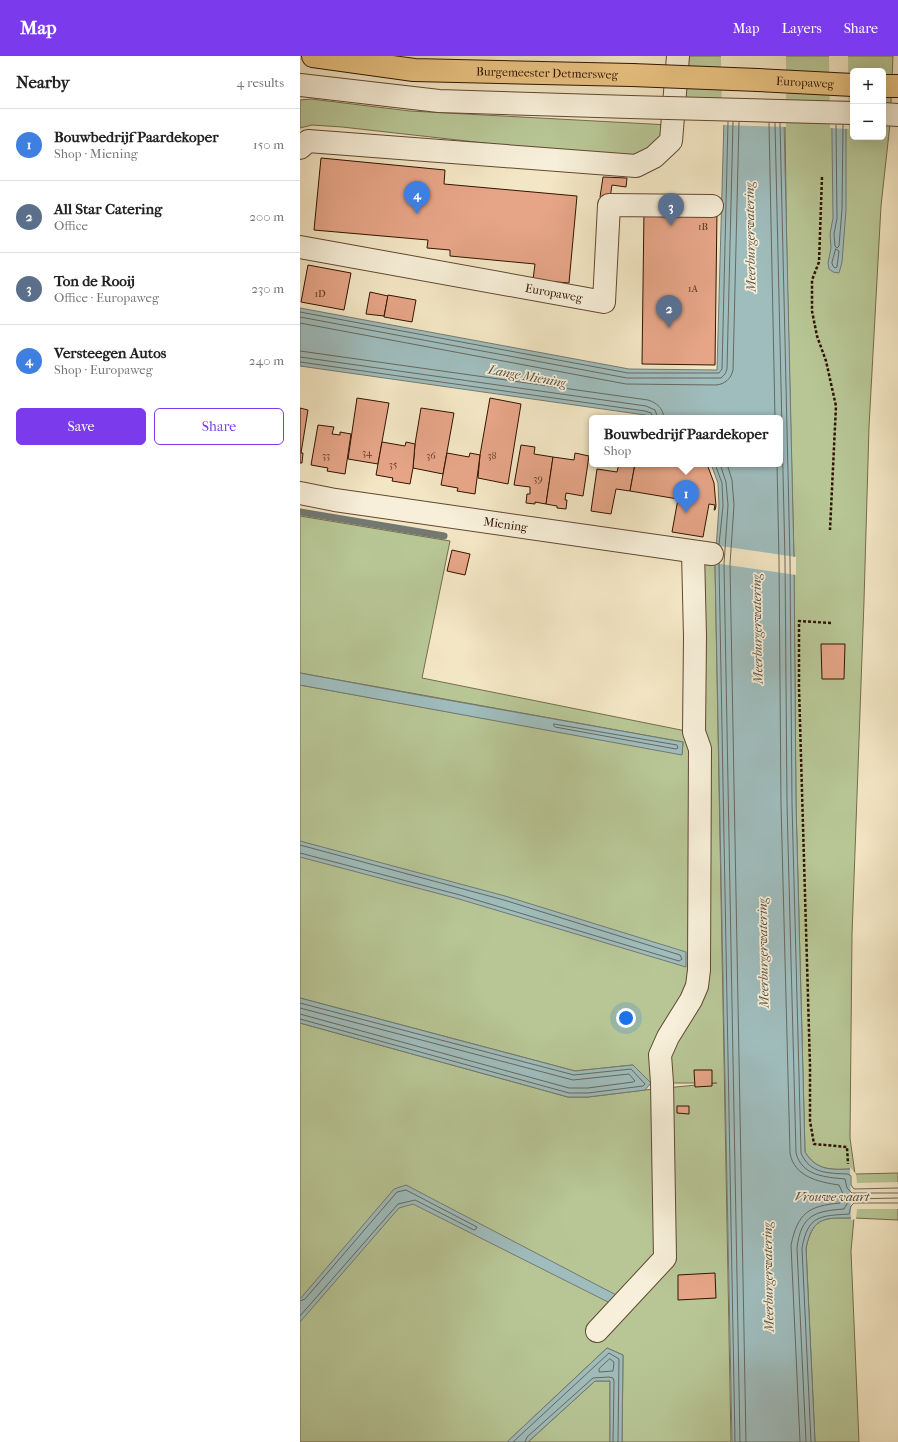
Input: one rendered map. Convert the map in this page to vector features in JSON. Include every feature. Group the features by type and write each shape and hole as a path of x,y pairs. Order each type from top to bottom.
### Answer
{"main road":[{"name":"Burgemeester Detmersweg","path":"313,56 414,70 632,75 758,80"},
{"name":"Europaweg","path":"758,80 850,85"},
{"path":"886,86 898,86"}],"street":[{"path":"304,144 636,166 654,157 670,141 678,56"},
{"path":"300,85 438,101 850,113"},
{"path":"886,114 898,115"},
{"name":"Europaweg","path":"304,248 604,302 609,204 712,206"},
{"name":"Miening","path":"300,493 342,501 703,553 695,637 694,732 700,749 699,970 696,986 691,1000 668,1038 660,1055 662,1084 664,1258 597,1331"}],"path":[{"path":"822,177 819,262 812,280 812,311 817,336 826,361 836,406 830,530"},
{"path":"831,623 799,621 798,688 810,1058 810,1121 814,1144 848,1147 848,1164"}],"green space":[{"path":"672,56 723,56 724,119 668,117"},
{"path":"784,56 893,56 890,124 881,206 869,427 852,935 850,1138 855,1174 898,1173 898,1184 855,1185 850,1169 824,1168 809,1158 805,1152 796,804 794,560 787,269"},
{"path":"311,99 410,111 669,125 648,152 627,159 342,127 312,125 300,128 300,100"},
{"path":"300,516 450,541 422,678 691,732 700,563 715,564 731,1442 622,1442 623,1355 607,1348 507,1442 300,1442 300,1023 568,1097 588,1097 717,1083 651,1083 633,1065 575,1071 300,998 300,685 682,754 683,742 300,673"},
{"path":"855,1207 898,1207 898,1220 854,1218"},
{"path":"854,1218 851,1251 859,1442 815,1442 806,1248 809,1237 817,1224 828,1219"},
{"path":"595,1381 610,1381 610,1442 528,1442"}],"water":[{"path":"831,56 846,56 846,210 842,262 839,273 833,272 829,269 828,263 831,248 830,234 833,218"},
{"path":"724,119 784,121 794,560 796,804 805,1152 809,1158 824,1168 850,1169 855,1175 855,1184 898,1184 855,1207 855,1218 836,1218 822,1221 817,1224 809,1237 806,1248 815,1442 732,1442 715,564 719,506 718,483 712,467 783,467 783,415 645,415 300,366 300,308 629,369 717,370"},
{"path":"300,673 683,742 682,755 300,685"},
{"path":"300,841 505,896 686,952 686,967 459,899 300,857"},
{"path":"300,998 575,1071 633,1065 651,1083 645,1090 588,1097 568,1097 300,1023"},
{"path":"406,1185 620,1297 614,1305 413,1204 399,1208 300,1322 300,1299 394,1189"},
{"path":"607,1348 623,1355 622,1442 610,1442 610,1381 595,1381 528,1442 507,1442"}],"pier":[{"path":"721,56 786,56 786,127 722,125"},
{"path":"829,56 848,56 849,129 830,128"},
{"path":"713,545 796,557 796,575 713,563"},
{"path":"850,1167 856,1174 857,1183 898,1182 898,1209 857,1209 856,1219 851,1220"}],"building":[{"path":"321,158 445,170 444,184 577,196 569,283 533,280 535,264 450,256 450,250 427,248 428,240 314,230"},
{"path":"603,177 627,178 626,187 612,185 610,198 600,197"},
{"path":"644,209 717,210 715,365 642,364"},
{"path":"308,265 351,273 344,310 301,302"},
{"path":"370,292 388,296 384,316 366,314"},
{"path":"388,295 416,300 412,322 384,317"},
{"path":"357,398 389,403 378,464 348,459"},
{"path":"490,398 521,404 508,484 478,478 480,455"},
{"path":"300,408 308,410 301,453 303,453 302,463 300,463"},
{"path":"421,408 454,413 443,474 413,468"},
{"path":"318,425 334,427 332,434 340,435 340,432 351,434 345,474 327,471 328,468 311,465"},
{"path":"382,442 405,446 406,442 415,444 410,484 392,481 393,478 376,475"},
{"path":"521,445 535,447 534,454 553,457 546,504 535,502 535,504 526,503 527,494 530,494 530,487 514,485"},
{"path":"447,453 469,457 470,453 480,455 475,494 457,491 458,488 441,485"},
{"path":"575,453 589,456 583,496 566,493 566,509 557,508 557,506 546,504 553,457 574,460"},
{"path":"618,467 634,467 630,491 616,489 611,514 591,511 597,469 617,472"},
{"path":"634,467 708,467 714,483 716,506 714,510 715,505 709,504 703,537 672,532 678,499 630,491"},
{"path":"452,550 470,554 465,575 447,571"},
{"path":"821,644 845,644 844,679 822,679"},
{"path":"694,1070 712,1070 712,1086 695,1087"},
{"path":"677,1106 689,1106 689,1114 677,1113"},
{"path":"715,1273 716,1298 678,1300 678,1275"}],"waterway":[{"path":"300,512 444,536"}],"place":[{"name":"Versteegen Autos","path":"417,214"},
{"name":"Ton de Rooij","path":"671,226"},
{"name":"All Star Catering","path":"669,328"},
{"name":"Bouwbedrijf Paardekoper","path":"686,513"}],"water label":[{"name":"Meerburgerwatering","path":"750,237"},
{"name":"Lange Miening","path":"527,376"},
{"name":"Meerburgerwatering","path":"757,629"},
{"name":"Meerburgerwatering","path":"763,953"},
{"name":"Vrouwe vaart","path":"832,1196"},
{"name":"Meerburgerwatering","path":"768,1277"}]}
